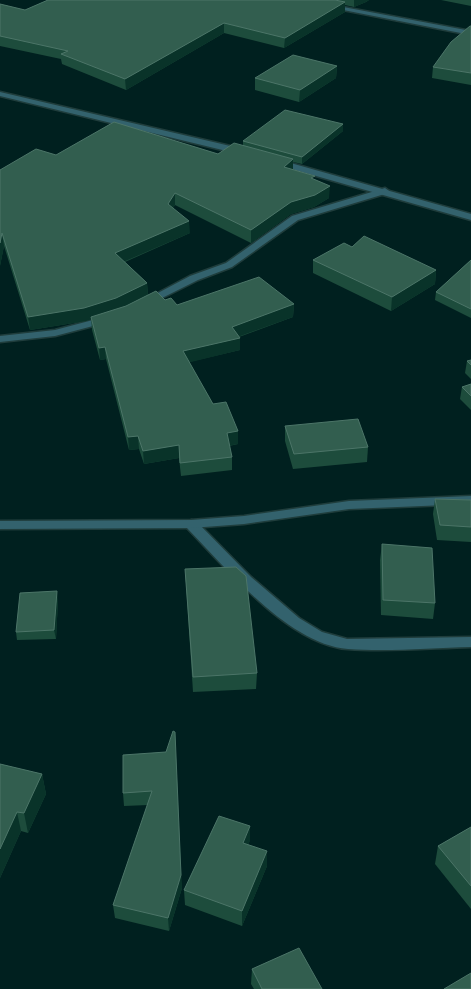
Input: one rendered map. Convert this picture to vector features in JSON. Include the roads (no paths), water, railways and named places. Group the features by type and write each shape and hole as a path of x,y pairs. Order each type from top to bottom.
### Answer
{"street":[{"path":"294,0 471,33"},
{"path":"0,94 253,155"},
{"path":"272,160 471,217"},
{"path":"138,306 194,278 230,264 295,218 385,191"},
{"path":"0,339 54,333 88,326 122,315"},
{"path":"0,525 191,524 244,520 349,505 471,500"},
{"path":"191,524 246,580 294,622 318,636 347,644 471,642"}]}
